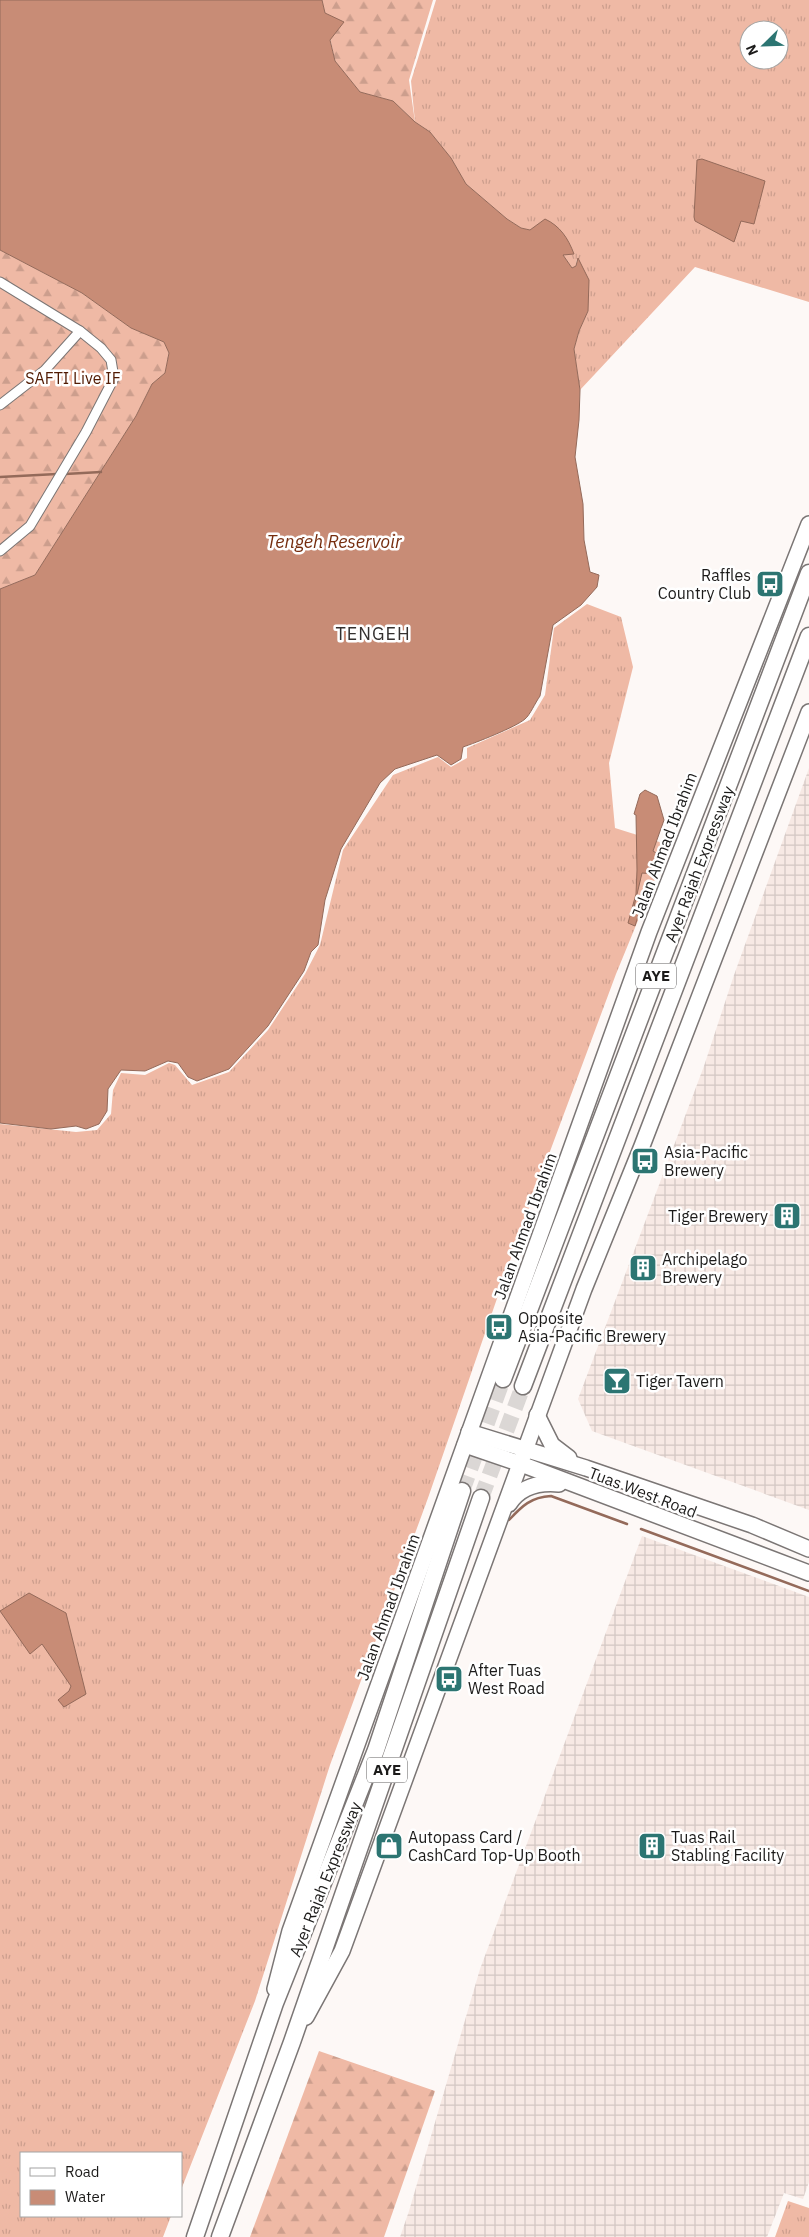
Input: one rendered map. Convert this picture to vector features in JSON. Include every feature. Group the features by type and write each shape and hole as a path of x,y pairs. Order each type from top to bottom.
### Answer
{"highway":[{"name":"Ayer Rajah Expressway","path":"503,1379 809,573"},
{"name":"Ayer Rajah Expressway","path":"522,1386 809,636"},
{"name":"Ayer Rajah Expressway","path":"195,2237 275,2002 376,1750 462,1491"},
{"name":"Ayer Rajah Expressway","path":"220,2237 292,2042 481,1498"},
{"path":"190,2237 214,2183"}],"main road":[{"name":"Jalan Ahmad Ibrahim","path":"275,2002 275,1987 290,1931 649,932 809,524"},
{"path":"292,2042 342,1951 584,1289 642,1146 809,712"},
{"path":"537,1415 557,1451 586,1468"},
{"name":"Tuas West Road","path":"467,1439 523,1457 586,1468 752,1526 809,1549"},
{"name":"Tuas West Road","path":"523,1457 580,1487 809,1573"},
{"path":"502,1514 514,1496 529,1487 552,1483 580,1487"}],"street":[{"path":"0,282 80,331 101,348 111,360 114,378 86,432 30,526 0,551"},
{"path":"0,405 45,370 80,331"}],"shaded area":[{"path":"809,768 809,1510 592,1431 578,1399 704,1066 734,975"},
{"path":"642,1536 809,1597 809,2182 803,2199 784,2193 767,2237 400,2237 480,1969"}],"green space":[{"path":"322,0 433,0 409,80 415,122 393,101 360,92 335,61"},
{"path":"436,0 809,0 809,302 695,267 580,390 574,349 579,331 588,311 577,259 576,267 572,268 563,255 530,230 521,228 507,219 466,184 451,158 430,132 415,122 411,81"},
{"name":"SAFTI Live IF","path":"0,250 82,293 131,328 164,342 169,353 165,373 152,384 136,416 35,575 0,589"},
{"path":"587,604 621,617 633,667 609,763 615,828 669,845 616,974 520,1232 428,1498 330,1765 255,2001 182,2187 182,2152 20,2152 20,2217 171,2217 163,2237 0,2237 0,1124 76,1132 97,1130 111,1114 113,1090 121,1073 145,1075 169,1063 175,1065 192,1085 229,1072 268,1030 305,974 320,945 343,850 393,775 438,757 451,767 467,758 467,748 530,720 545,695 554,628"},
{"path":"319,2051 435,2091 384,2237 250,2237"},
{"path":"788,2201 809,2208 809,2237 775,2237"}],"water":[{"name":"Tengeh Reservoir","path":"0,0 322,0 325,13 344,22 330,40 335,61 360,92 393,101 415,122 430,132 451,158 466,184 507,219 521,228 530,230 545,219 555,225 566,238 574,254 563,255 572,268 576,266 578,258 589,280 588,311 579,331 574,349 580,390 575,457 583,504 584,540 590,572 599,575 597,587 581,605 553,625 540,696 529,715 505,730 463,747 461,759 451,765 437,755 395,769 380,783 341,849 325,900 318,945 311,952 304,971 268,1026 229,1069 197,1081 188,1077 178,1063 168,1061 145,1071 121,1070 108,1089 107,1111 99,1124 86,1129 76,1126 51,1129 0,1123 0,589 35,575 136,416 152,384 165,373 169,353 164,342 131,328 82,293 0,250"},
{"path":"702,159 765,181 754,224 741,221 734,242 695,221 697,160"},
{"path":"645,790 657,796 664,820 653,851 661,856 653,874 642,873 634,907 640,910 635,926 628,923 636,894 636,815 634,814 640,794"},
{"path":"29,1593 66,1613 86,1694 64,1707 58,1700 69,1691 71,1686 42,1644 30,1654 0,1611"}],"waterway":[{"path":"65,474 101,472"},
{"path":"0,477 57,474"},
{"path":"509,1520 518,1510 532,1500 551,1496 627,1524"},
{"path":"641,1529 809,1591"}],"tunnel":[{"path":"462,1491 503,1379"},
{"path":"481,1498 523,1386"}],"place":[{"name":"Raffles Country Club","path":"770,584"},
{"name":"Asia-Pacific Brewery","path":"645,1161"},
{"name":"Tiger Brewery","path":"787,1216"},
{"name":"Archipelago Brewery","path":"643,1268"},
{"name":"Opposite Asia-Pacific Brewery","path":"499,1327"},
{"name":"Tiger Tavern","path":"617,1381"},
{"name":"After Tuas West Road","path":"449,1679"},
{"name":"Autopass Card / CashCard Top-Up Booth","path":"389,1846"},
{"name":"Tuas Rail Stabling Facility","path":"652,1846"}],"district":[{"name":"TENGEH","path":"373,634"}]}
